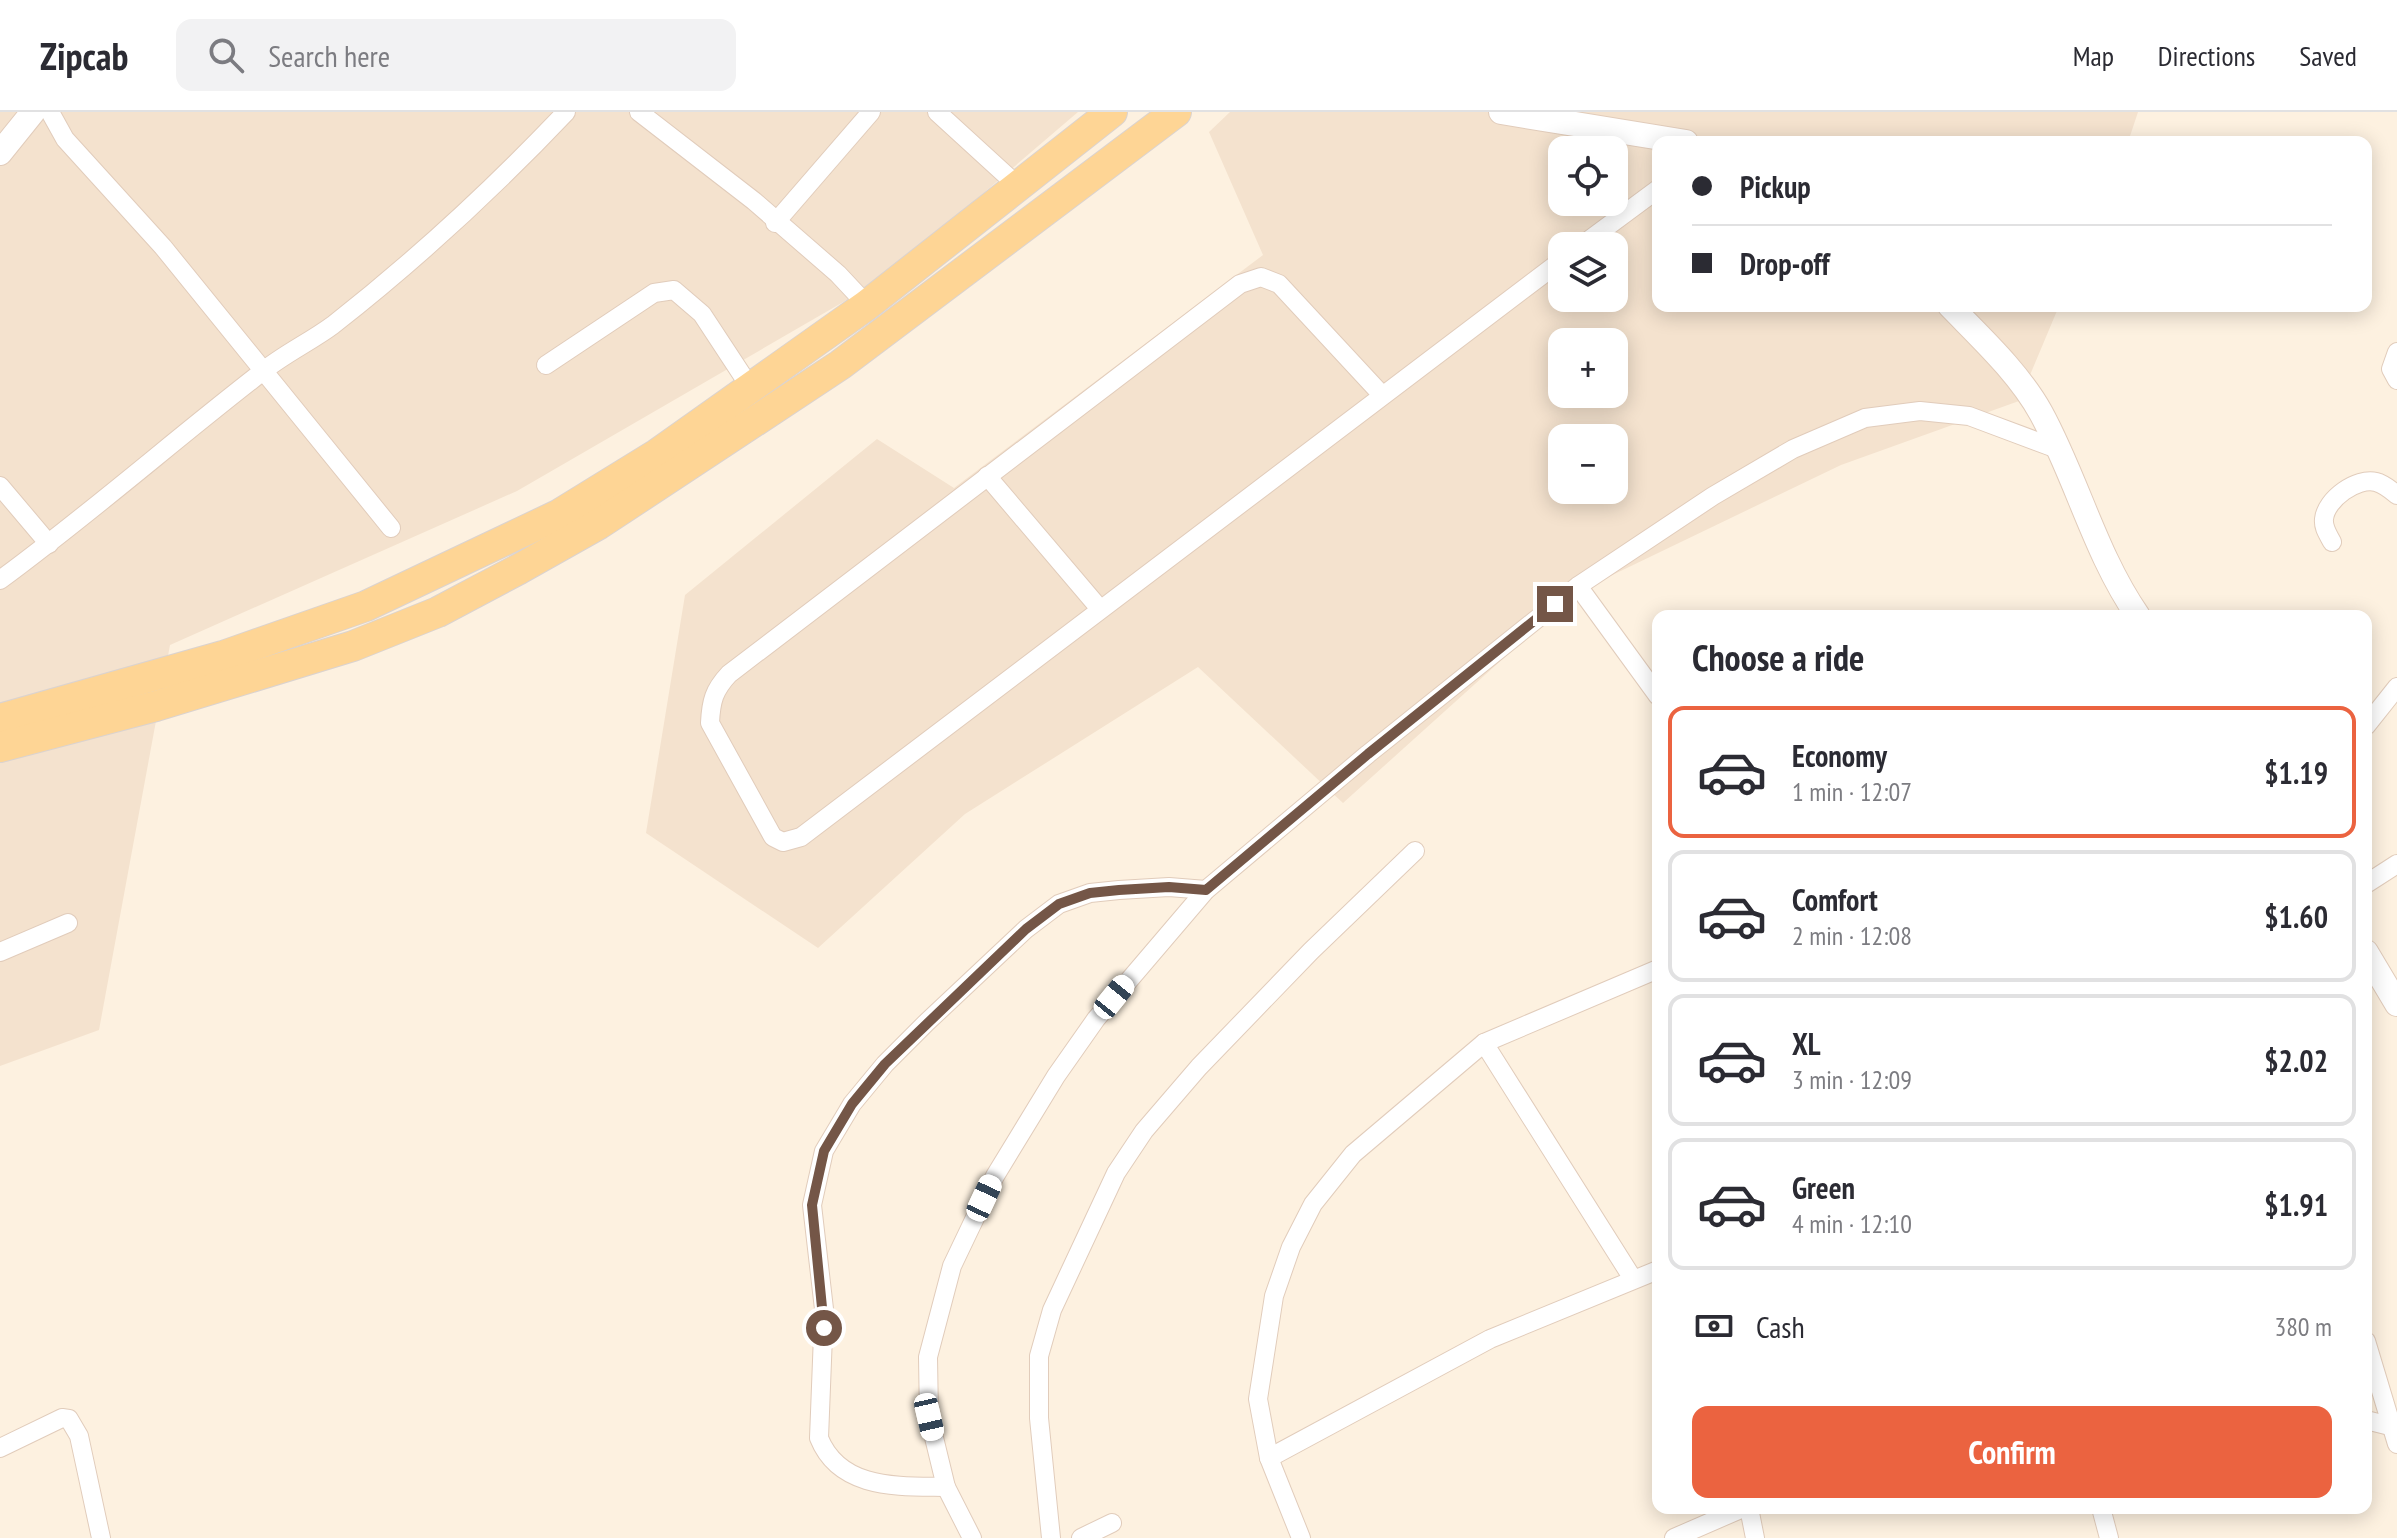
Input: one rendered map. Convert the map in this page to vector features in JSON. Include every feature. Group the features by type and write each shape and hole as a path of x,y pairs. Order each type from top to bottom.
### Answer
{"main road":[{"path":"0,719 223,656 366,606 558,515 657,454 867,305 1112,112"},
{"path":"0,747 156,706 353,646 438,612 519,569 599,524 840,365 1176,112"}],"street":[{"path":"50,112 65,139 163,247 391,528"},
{"path":"0,580 264,370 328,328 404,267 484,196 566,112"},
{"path":"639,112 754,201 775,223 838,274 867,305"},
{"path":"775,223 871,112"},
{"path":"937,112 1018,186"},
{"path":"1501,112 1556,116 1656,136"},
{"path":"0,153 25,115 65,139"},
{"path":"1600,232 1652,193"},
{"path":"1382,395 1279,284 1261,277 1240,284 729,674 716,688 711,702 710,723 773,837 783,842 801,837 1548,270"},
{"path":"546,365 654,293 674,290 702,314 750,387"},
{"path":"1956,312 2007,368 2039,409 2060,450 2119,588 2134,610"},
{"path":"2397,352 2391,369 2397,380"},
{"path":"972,1538 946,1487 929,1417 928,1357 952,1266 995,1176 1056,1076 1096,1019 1206,890 1368,754 1578,586 1713,496 1793,449 1865,418 1920,411 1969,416 2060,450"},
{"path":"987,476 1100,609"},
{"path":"2332,542 2324,528 2324,515 2343,493 2369,481 2380,482 2397,495"},
{"path":"0,486 49,544"},
{"path":"1578,586 1652,688"},
{"path":"2372,718 2397,687"},
{"path":"1051,1538 1039,1418 1039,1356 1052,1310 1116,1173 1144,1131 1199,1067 1311,951 1415,851"},
{"path":"2372,880 2397,864"},
{"path":"946,1487 888,1486 857,1478 837,1467 825,1454 819,1438 824,1309 812,1205 824,1151 852,1104 885,1064 1026,929 1059,904 1090,893 1119,890 1169,887 1206,890"},
{"path":"0,952 68,923"},
{"path":"2372,962 2397,1004"},
{"path":"1301,1538 1269,1458 1258,1399 1274,1296 1291,1247 1313,1204 1353,1154 1484,1043 1652,972"},
{"path":"1484,1043 1633,1279"},
{"path":"1269,1458 1442,1363 1652,1272"},
{"path":"2372,1361 2394,1435"},
{"path":"0,1448 62,1418 69,1419 79,1436 101,1538"},
{"path":"2372,1423 2394,1435"},
{"path":"1674,1538 1732,1514"},
{"path":"1748,1514 1755,1538"},
{"path":"2103,1514 2109,1538"},
{"path":"1081,1538 1112,1523"}],"shaded area":[{"path":"0,112 1078,112 883,279 517,491 170,645 99,1030 0,1066"},
{"path":"1230,112 2138,112 2130,136 1652,136 1652,312 2056,312 2019,401 1841,465 1577,592 1343,803 1198,667 965,814 818,948 646,833 685,595 877,439 954,488 1263,255 1209,132"}],"route":[{"path":"824,1328 812,1205 824,1151 852,1104 885,1064 927,1022 1026,929 1059,904 1090,893 1119,890 1169,887 1206,890 1368,754 1555,604"}]}
